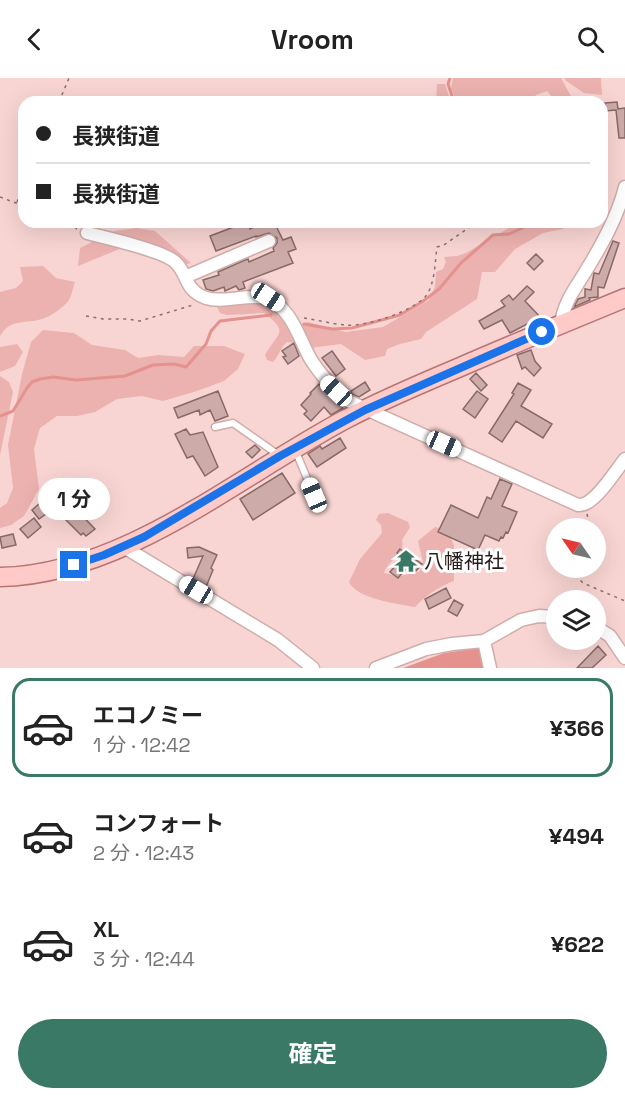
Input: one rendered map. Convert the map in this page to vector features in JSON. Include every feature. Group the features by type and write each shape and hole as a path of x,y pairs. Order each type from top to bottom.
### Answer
{"main road":[{"path":"0,578 62,569 124,547 287,452 365,410 625,298"}],"street":[{"path":"561,324 563,309 605,237 620,206 625,187"},
{"path":"87,232 175,261 191,290 206,298 268,297 279,305 288,317 327,383 346,400 578,505 584,506 603,488 625,459"},
{"path":"185,277 269,241"},
{"path":"124,547 278,640 313,668"},
{"path":"376,668 426,650 461,642 484,641 521,620 546,616"},
{"path":"606,633 625,658"},
{"path":"484,641 490,668"}],"lane":[{"path":"215,427 233,423 287,452 314,495"}],"path":[{"path":"62,96 69,78"},
{"path":"0,197 17,204"},
{"path":"77,228 87,232"},
{"path":"288,317 303,317 348,326 388,317 412,306 426,296 437,247 444,245 468,228"},
{"path":"86,316 140,321 201,303 206,298"},
{"path":"584,506 587,518"},
{"path":"578,578 583,583 625,601"}],"shaded area":[{"path":"453,78 561,78 571,96 551,96 547,91 535,96 454,96 451,89"},
{"path":"565,78 601,78 602,95 584,93"},
{"path":"437,84 445,84 449,96 436,96"},
{"path":"137,228 155,231 191,263 183,265 139,241 78,266 80,248 114,231"},
{"path":"509,228 564,228 543,233 515,249 495,272 482,272 477,299 426,332 421,339 387,349 385,356 365,360 341,344 310,348 287,342 273,362 267,360 265,355 279,333 277,325 272,320 264,313 227,315 220,313 217,307 219,302 262,300 299,325 308,322 346,332 383,327 429,300 435,287 436,272 443,269 446,262 444,257 466,253"},
{"path":"43,266 56,278 75,282 69,300 49,316 9,326 0,336 0,292 16,288 23,281 20,267"},
{"path":"43,330 74,333 92,345 125,350 138,358 158,355 184,357 194,346 224,346 245,354 238,369 224,381 197,391 163,401 142,396 117,399 95,412 77,416 57,416 40,428 34,449 39,489 24,516 11,525 0,528 0,508 7,503 13,488 8,445 22,374 31,342"},
{"path":"17,344 23,352 15,366 0,372 0,347"},
{"path":"0,376 9,382 13,392 0,455"},
{"path":"388,513 408,522 410,527 402,540 403,545 399,554 384,573 399,576 419,572 423,563 418,541 435,527 448,530 454,546 452,564 454,581 433,592 415,607 369,597 353,588 349,582 360,559 382,533 381,525 376,520 379,514"},
{"path":"480,648 484,668 403,668 444,653"}],"building":[{"path":"617,102 618,109 625,108 625,138 619,138 616,110 608,111 608,103"},
{"path":"231,228 277,228 283,240 291,237 296,249 288,252 293,263 243,282 245,288 239,290 236,286 225,291 224,287 213,291 206,289 203,280 219,275 218,272 245,260 248,259 249,262 274,251 273,248 277,243 277,238 269,233 216,251 210,236"},
{"path":"613,241 619,243 604,288 598,287 598,297 589,298 590,300 574,307 578,299 585,297 585,289 591,290 594,273 599,274"},
{"path":"536,254 543,261 534,270 527,263"},
{"path":"527,286 534,292 525,301 543,320 530,325 529,323 510,333 502,320 484,329 479,321 505,306 501,301 509,295 513,300"},
{"path":"294,343 299,356 288,364 282,351"},
{"path":"531,350 535,361 541,368 534,376 525,367 522,369 517,355"},
{"path":"332,351 345,369 336,376 322,358"},
{"path":"476,373 487,385 481,391 470,379"},
{"path":"365,382 370,390 359,397 352,394 351,391"},
{"path":"518,383 531,390 521,406 552,424 543,438 516,421 502,442 489,433 514,394 512,393"},
{"path":"319,384 343,408 331,415 324,407 311,421 304,414 307,411 301,405"},
{"path":"218,391 228,416 215,421 210,410 200,415 199,410 178,418 174,408"},
{"path":"477,391 488,399 475,418 463,409"},
{"path":"186,429 190,435 203,432 218,467 205,476 193,456 187,458 175,434"},
{"path":"340,438 346,448 317,467 308,454"},
{"path":"255,445 260,450 252,458 246,452"},
{"path":"282,473 295,493 253,520 240,499"},
{"path":"500,479 512,484 502,506 517,512 508,533 506,532 503,538 501,537 499,541 485,535 478,550 438,532 451,505 478,518 487,497 491,499"},
{"path":"56,489 95,529 86,536 83,533 81,535 54,508 39,519 32,510"},
{"path":"34,518 41,527 28,538 20,529"},
{"path":"13,534 16,545 2,548 0,537"},
{"path":"199,547 217,555 206,587 193,579 203,556 188,558 187,548"},
{"path":"400,549 422,564 416,571 409,565 398,578 390,572 402,558 397,553"},
{"path":"446,588 451,598 429,609 425,599"},
{"path":"454,600 463,605 457,616 448,611"},
{"path":"594,650 602,650 606,655 592,668 577,668"}],"waterway":[{"path":"450,78 448,84 452,96"},
{"path":"304,324 332,329 352,328 400,315 439,289 461,263 493,235 509,234 522,228"},
{"path":"0,416 13,411 32,382 40,379 53,377 76,380 125,376 153,365 174,364 186,367 206,344 211,331 220,321 271,315"}],"place":[{"name":"八幡神社","path":"406,561"}],"route":[{"path":"74,565 104,555 144,537 280,456 365,410 542,332"}]}
